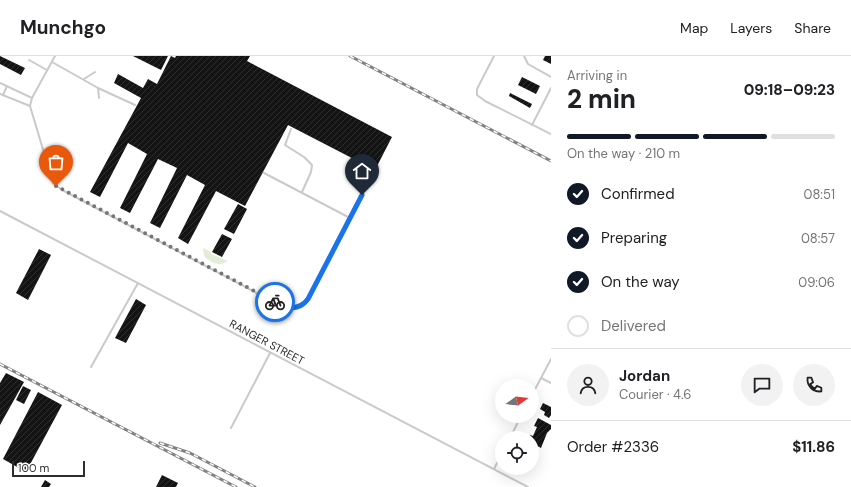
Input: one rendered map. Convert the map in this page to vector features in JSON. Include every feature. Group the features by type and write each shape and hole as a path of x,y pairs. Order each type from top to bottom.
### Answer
{"lane":[{"path":"55,56 32,98 30,106 52,180 56,186 283,307 294,308 305,303 308,299 362,195"},
{"path":"494,56 477,89 477,94 490,103 551,134"},
{"path":"524,56 528,64 551,77"},
{"path":"29,60 47,70"},
{"path":"52,62 98,88 135,105"},
{"path":"83,79 95,72"},
{"path":"0,83 32,98"},
{"path":"7,86 1,94 30,106"},
{"path":"98,88 99,98"},
{"path":"532,125 551,88"},
{"path":"291,128 285,145 304,157 312,165 311,172 302,192"},
{"path":"264,173 350,218"},
{"name":"RANGER STREET","path":"0,211 528,487"},
{"path":"91,367 138,283"},
{"path":"231,428 270,353"},
{"path":"539,382 551,359"},
{"path":"541,378 551,383"}],"green space":[{"path":"203,248 211,252 211,254 228,261 218,264 209,261 204,256"}],"building":[{"path":"0,56 25,68 21,75 0,64"},
{"path":"133,56 168,56 161,70"},
{"path":"171,56 175,58 176,56 250,56 247,61 392,137 375,170 288,125 245,206 216,191 188,244 178,238 205,185 187,175 160,228 150,223 177,168 158,159 130,213 120,208 147,154 128,143 100,197 90,192 141,98 114,83 118,74 143,88 148,79 157,84"},
{"path":"545,56 551,56 551,64 543,60"},
{"path":"522,77 540,86 536,94 518,85"},
{"path":"510,93 532,104 530,108 509,96"},
{"path":"238,204 247,209 234,234 224,229"},
{"path":"222,234 232,239 222,257 212,252"},
{"path":"39,249 51,255 28,300 16,293"},
{"path":"136,299 146,305 126,343 115,338"},
{"path":"6,373 24,382 0,425 0,383"},
{"path":"23,386 31,390 24,404 16,400"},
{"path":"38,392 62,405 26,472 3,459"},
{"path":"543,403 551,407 551,415 549,418 544,415 545,412 540,409"},
{"path":"539,419 551,425 551,429 547,433 541,448 539,447 539,431 535,431 537,427 534,426 536,423 539,423"},
{"path":"162,475 178,483 176,487 156,487"},
{"path":"45,480 51,484 49,487 41,487"}],"railway":[{"path":"350,56 551,161"},
{"path":"0,364 236,487"},
{"path":"160,443 190,453 255,487"}],"way so far":[{"path":"56,186 275,302"}],"route":[{"path":"275,302 283,307 289,308 294,308 305,303 313,292 362,195"}]}
